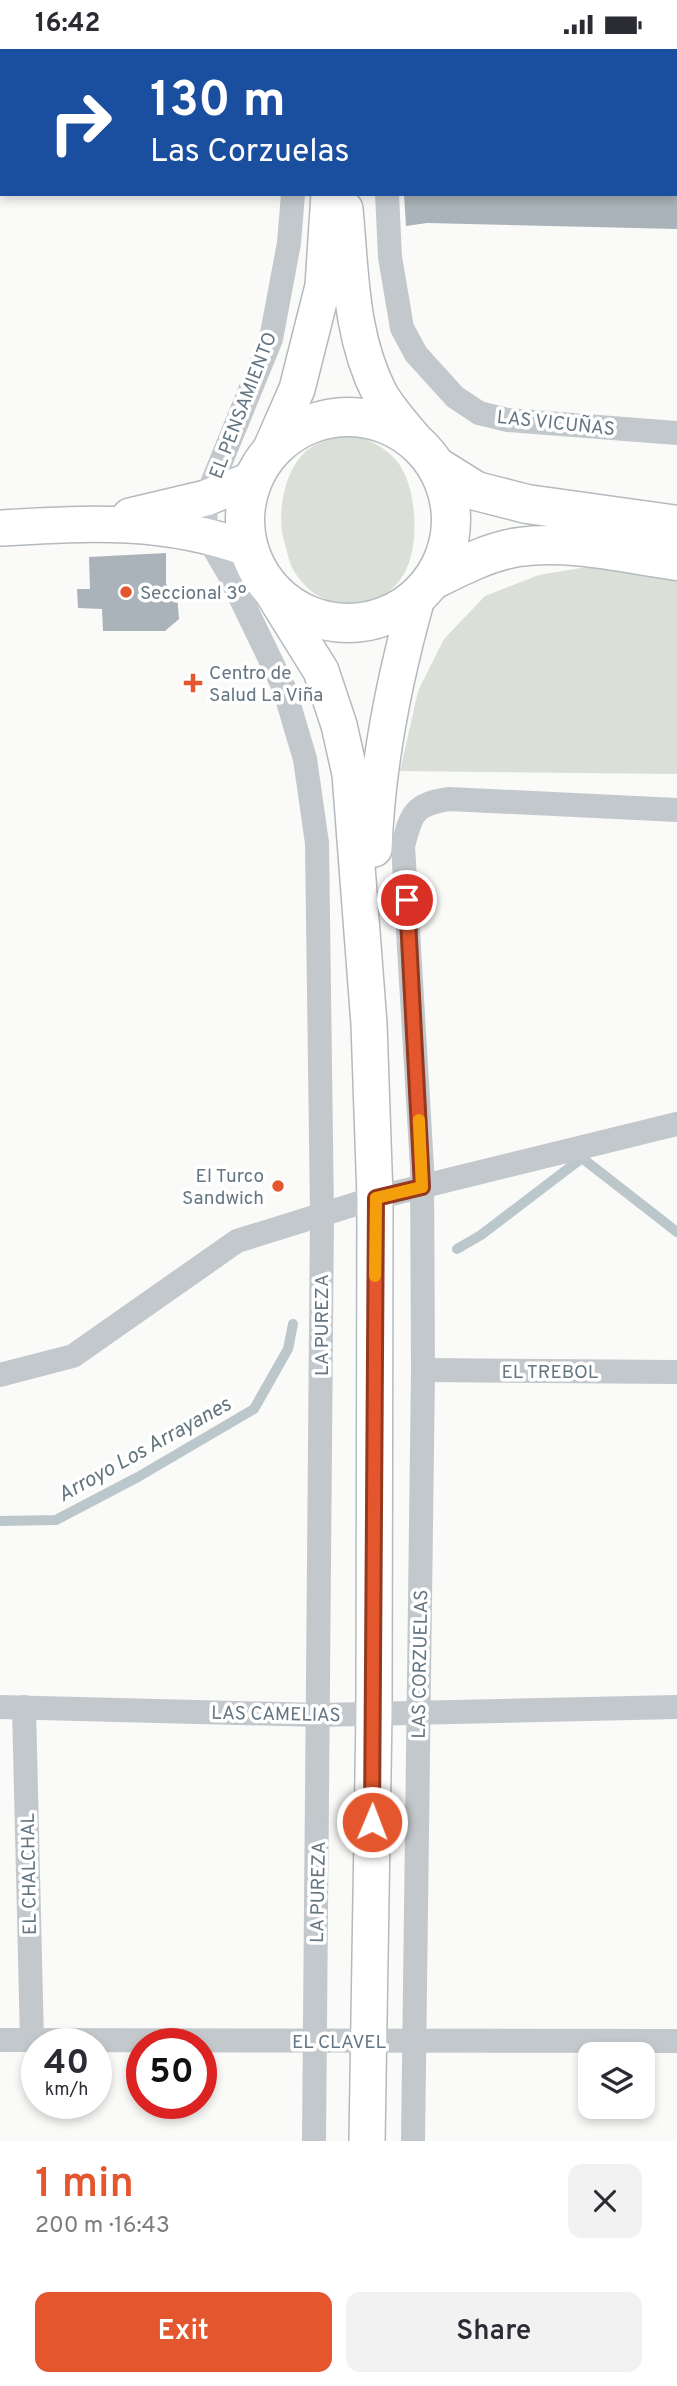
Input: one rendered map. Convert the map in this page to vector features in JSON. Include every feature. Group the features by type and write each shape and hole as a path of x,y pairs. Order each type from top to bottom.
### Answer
{"main road":[{"path":"329,196 323,286 297,389 260,467 245,514 257,565 321,671 339,725 350,774 369,1024 376,1198 374,1713 367,2141"},
{"path":"344,196 355,326 367,365 382,397 428,456 448,495 452,524 446,554 425,589 396,672 375,811 369,1024"},
{"path":"103,522 206,498 260,467 293,432 323,419 357,417 389,425 476,491 527,505 677,525"},
{"path":"0,528 103,522 205,533 257,565 289,605 318,620 348,624 378,620 465,564 519,547 580,547 677,561"}],"street":[{"name":"EL PENSAMIENTO","path":"205,533 206,498 271,339 289,243 293,196"},
{"name":"LAS VICUÑAS","path":"387,196 390,257 402,328 416,354 455,397 479,413 508,420 677,433"},
{"name":"LA PUREZA","path":"205,533 229,574 284,688 305,759 317,843 322,1215 320,1715 314,2141"},
{"name":"LAS CORZUELAS","path":"413,2141 424,1370 422,1187 403,846 410,818 426,802 449,799 677,810"},
{"path":"0,1375 73,1356 237,1241 376,1198 677,1123"},
{"name":"EL TREBOL","path":"424,1370 677,1372"},
{"name":"LAS CAMELIAS","path":"12,1707 320,1715 677,1707"},
{"name":"EL CHALCHAL","path":"12,1707 31,2028"},
{"name":"EL CLAVEL","path":"0,2040 21,2041"},
{"name":"EL CLAVEL","path":"112,2041 677,2041"}],"shaded area":[{"path":"350,434 377,445 399,464 413,505 414,539 407,568 388,592 374,600 345,605 316,595 294,571 284,541 281,517 285,490 301,456 320,443"},
{"path":"593,566 677,578 677,774 400,771 418,691 444,639 485,596 539,575"}],"building":[{"path":"404,196 677,196 677,229 427,223 406,226"},
{"name":"Seccional 3º","path":"166,553 166,584 177,595 179,619 165,631 103,631 102,609 78,608 77,589 90,589 89,557"}],"waterway":[{"name":"Arroyo Los Arrayanes","path":"457,1249 481,1235 582,1158 677,1232"},
{"name":"Arroyo Los Arrayanes","path":"0,1521 56,1520 138,1477 254,1409 288,1349 293,1324"}],"slow traffic":[{"path":"375,1276 376,1198 422,1187 419,1120"}],"place":[{"name":"Seccional 3º","path":"126,592"},
{"name":"Centro de Salud La Viña","path":"193,683"},
{"name":"El Turco Sandwich","path":"278,1186"}],"route":[{"path":"372,1822 376,1198 422,1187 407,900"}]}
